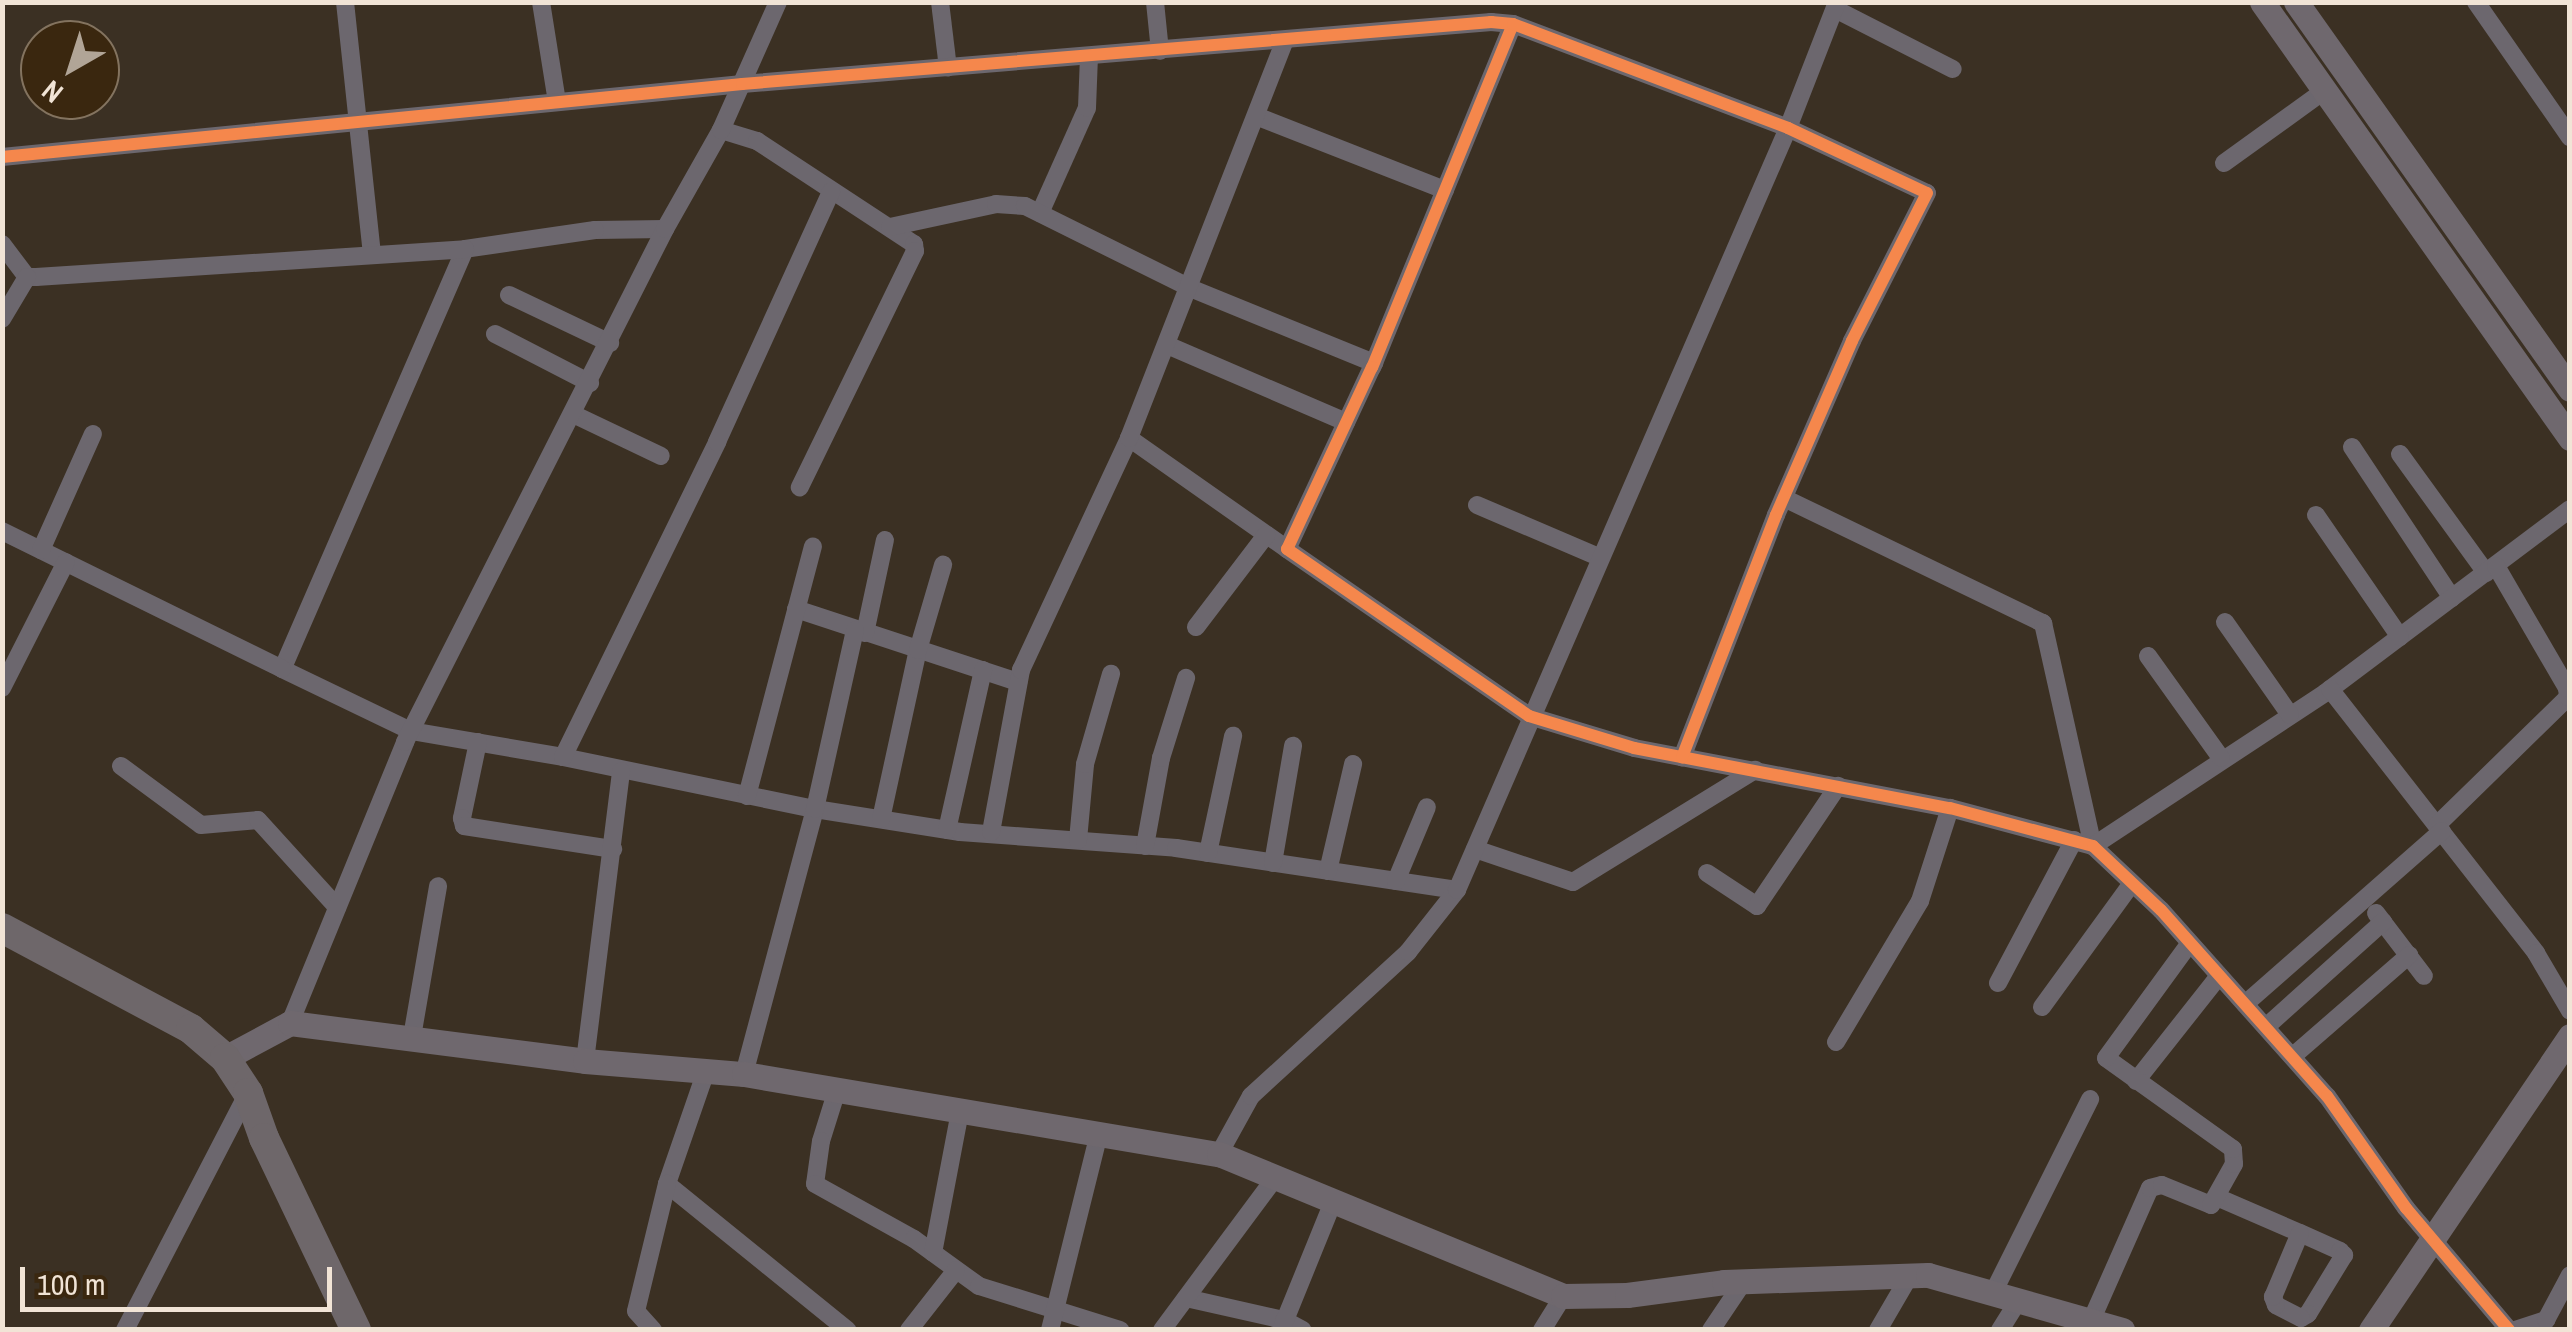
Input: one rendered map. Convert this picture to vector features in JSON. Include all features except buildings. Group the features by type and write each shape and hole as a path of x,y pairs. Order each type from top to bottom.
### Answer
{"main road":[{"path":"2,928 191,1029 225,1058 248,1093 264,1138 356,1330"}],"street":[{"path":"345,2 372,253"},
{"path":"542,2 557,102"},
{"path":"290,1023 411,731 575,415 666,229 721,130 778,2"},
{"path":"940,2 948,68"},
{"path":"1155,2 1160,51"},
{"path":"2262,2 2570,438"},
{"path":"2296,2 2570,389"},
{"path":"2476,2 2570,136"},
{"path":"1219,1154 1251,1096 1408,952 1457,890 1529,716 1788,128 1836,6 1953,69"},
{"path":"2,157 742,84 1284,42 1490,12 1788,128 1927,193 1852,341 1784,498 1682,757"},
{"path":"1287,549 1374,363 1513,24"},
{"path":"991,832 1018,682 1129,438 1284,42"},
{"path":"1040,213 1087,108 1090,57"},
{"path":"2224,163 2324,91"},
{"path":"1256,116 1445,190"},
{"path":"721,130 757,141 908,238 915,251 800,487"},
{"path":"564,757 717,442 831,192"},
{"path":"890,227 1010,202 1040,213 1190,288 1374,363"},
{"path":"27,277 464,249 595,230 666,229"},
{"path":"2,244 27,277"},
{"path":"282,669 464,249"},
{"path":"2,319 27,277"},
{"path":"509,295 610,343"},
{"path":"496,334 590,383"},
{"path":"1167,345 1346,422"},
{"path":"575,415 661,456"},
{"path":"41,550 93,434"},
{"path":"1129,438 1529,716 1634,748 1950,808 2093,846 2132,882 2328,1096 2406,1208 2512,1330 2546,1320 2570,1275"},
{"path":"2352,448 2452,598"},
{"path":"2245,1004 2440,828 2568,697 2567,688 2491,569 2400,454"},
{"path":"1784,498 2043,623 2093,846"},
{"path":"1477,505 1599,558"},
{"path":"2093,846 2330,689 2570,508"},
{"path":"2316,516 2400,636"},
{"path":"2,531 411,731 947,830 1208,853 1457,890"},
{"path":"1196,627 1266,534"},
{"path":"744,1074 885,540"},
{"path":"747,796 813,547"},
{"path":"2,688 66,562"},
{"path":"880,818 918,650 943,565"},
{"path":"796,609 1018,682"},
{"path":"2225,622 2290,715"},
{"path":"2148,656 2221,758"},
{"path":"947,830 982,670"},
{"path":"1078,840 1085,764 1111,674"},
{"path":"1145,846 1161,758 1186,678"},
{"path":"2330,689 2536,953 2570,1011"},
{"path":"1208,853 1232,736"},
{"path":"478,742 462,818 464,826 614,849"},
{"path":"1273,863 1293,746"},
{"path":"1328,871 1352,764"},
{"path":"121,766 201,825 258,820 338,907"},
{"path":"1475,849 1573,882 1755,770"},
{"path":"585,1061 614,849 620,771"},
{"path":"1706,873 1757,906 1838,786"},
{"path":"1396,881 1427,807"},
{"path":"1836,1042 1920,901 1950,808"},
{"path":"1998,983 2074,840"},
{"path":"2042,1007 2132,882"},
{"path":"412,1038 438,886"},
{"path":"2365,899 2424,976"},
{"path":"2267,1026 2382,922"},
{"path":"2091,1321 2150,1188 2162,1185 2205,1205 2219,1198 2234,1164 2232,1149 2107,1062 2108,1051 2190,944"},
{"path":"2293,1056 2409,955"},
{"path":"2136,1081 2219,976"},
{"path":"225,1058 290,1023 585,1061 705,1074 744,1074 1219,1154 1563,1296 1628,1295 1744,1281 1928,1274 2122,1330"},
{"path":"2371,1330 2570,1036"},
{"path":"653,1330 636,1312 667,1184 705,1074"},
{"path":"836,1090 820,1142 816,1184 933,1252 978,1286 1120,1330"},
{"path":"124,1330 248,1093"},
{"path":"1993,1293 2090,1098"},
{"path":"933,1252 960,1110"},
{"path":"1050,1330 1100,1134"},
{"path":"1162,1330 1276,1178"},
{"path":"667,1184 847,1330"},
{"path":"2219,1198 2300,1233 2344,1255 2308,1314 2301,1318 2276,1305 2273,1297 2300,1233"},
{"path":"1283,1325 1333,1202"},
{"path":"913,1329 956,1270"},
{"path":"1878,1330 1910,1276"},
{"path":"1711,1330 1744,1281"},
{"path":"1542,1330 1563,1296"},
{"path":"1186,1298 1302,1330"},
{"path":"2000,1330 2018,1300"}],"cycle path":[{"path":"2,157 742,84 1491,22 1513,24 1788,128 1927,193 1852,341 1776,515 1682,757"},
{"path":"1513,24 1372,367 1287,549 1529,716 1634,748 1950,808 2093,846 2161,910 2327,1096 2406,1208 2509,1330"}]}
